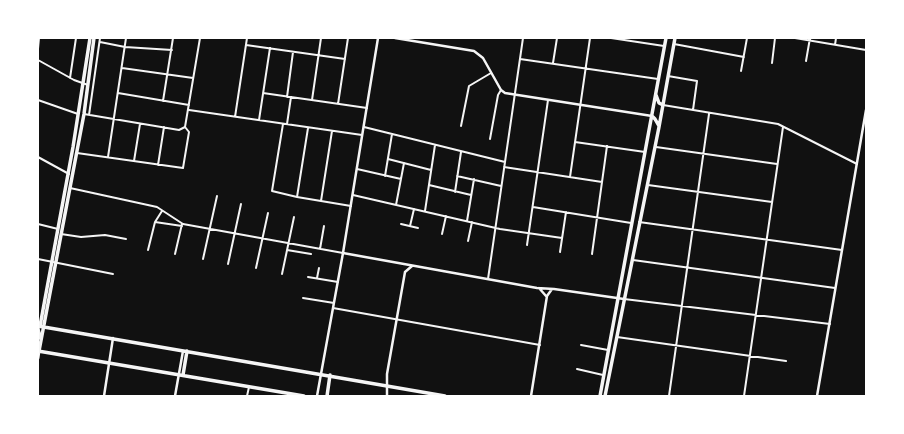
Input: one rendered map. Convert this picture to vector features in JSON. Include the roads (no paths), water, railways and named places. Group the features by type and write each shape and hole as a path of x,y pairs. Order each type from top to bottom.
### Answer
{"main road":[{"path":"40,343 40,327 56,263 90,38"},
{"path":"70,174 84,114 94,38"},
{"path":"600,396 666,38"},
{"path":"605,396 631,260 659,127 674,38"},
{"path":"659,79 667,81"},
{"path":"656,94 659,102 663,105"},
{"path":"652,116 656,118 659,127"},
{"path":"648,140 656,140"},
{"path":"38,358 40,327 51,262 60,231"},
{"path":"40,327 321,373 445,396"},
{"path":"181,375 185,350"},
{"path":"38,351 304,396"},
{"path":"326,396 330,375"}],"street":[{"path":"38,49 40,38"},
{"path":"70,78 76,38"},
{"path":"89,115 100,38"},
{"path":"108,158 126,38"},
{"path":"163,101 173,38"},
{"path":"185,127 200,38"},
{"path":"235,117 247,38"},
{"path":"312,100 321,38"},
{"path":"338,104 348,38"},
{"path":"317,396 353,195 378,38"},
{"path":"395,38 474,51 483,58 501,90 506,93 652,116"},
{"path":"488,279 523,38"},
{"path":"553,63 557,38"},
{"path":"570,177 590,38"},
{"path":"611,38 628,39 664,46"},
{"path":"741,71 747,38"},
{"path":"772,63 775,38"},
{"path":"795,38 810,39 834,45 866,50"},
{"path":"834,45 836,38"},
{"path":"806,61 810,39"},
{"path":"99,42 125,47 172,50"},
{"path":"673,44 744,58"},
{"path":"246,45 345,59"},
{"path":"259,120 270,48"},
{"path":"287,97 293,52"},
{"path":"520,58 659,79"},
{"path":"38,60 70,78 88,85"},
{"path":"122,68 193,78"},
{"path":"461,126 469,86 491,73"},
{"path":"668,76 696,81 693,111"},
{"path":"490,139 498,95 501,90"},
{"path":"118,93 189,105"},
{"path":"263,93 367,108"},
{"path":"287,124 291,97"},
{"path":"38,100 79,114"},
{"path":"527,245 548,100"},
{"path":"663,105 709,114 772,123 857,164"},
{"path":"189,110 362,135"},
{"path":"817,396 866,110"},
{"path":"84,114 179,130 185,127"},
{"path":"669,396 709,114"},
{"path":"134,162 140,124"},
{"path":"283,124 272,191 297,197 351,206"},
{"path":"158,165 164,127"},
{"path":"76,153 183,168 189,132 185,127"},
{"path":"364,127 505,162"},
{"path":"744,396 783,127"},
{"path":"297,197 308,128"},
{"path":"321,201 332,131"},
{"path":"385,176 392,134"},
{"path":"575,142 645,152"},
{"path":"425,211 435,144"},
{"path":"592,254 607,146"},
{"path":"655,147 777,164"},
{"path":"455,192 462,151"},
{"path":"38,157 70,174"},
{"path":"388,159 431,170"},
{"path":"396,205 404,163"},
{"path":"504,167 602,182"},
{"path":"357,169 401,179"},
{"path":"457,176 501,186"},
{"path":"466,221 474,179"},
{"path":"429,185 471,195"},
{"path":"647,185 772,202"},
{"path":"68,187 155,207 162,210 182,225"},
{"path":"353,195 466,221 562,238"},
{"path":"203,259 217,196"},
{"path":"228,264 241,204"},
{"path":"533,207 632,223"},
{"path":"410,226 414,209"},
{"path":"148,250 155,222 162,210"},
{"path":"560,252 566,212"},
{"path":"256,268 268,213"},
{"path":"442,234 446,216"},
{"path":"282,274 294,217"},
{"path":"155,222 262,238 537,288 554,289 681,307 830,324"},
{"path":"468,240 472,222"},
{"path":"639,222 842,250"},
{"path":"38,224 81,237 105,235 126,239"},
{"path":"401,224 418,228"},
{"path":"175,254 182,225"},
{"path":"320,249 324,226"},
{"path":"287,250 311,254"},
{"path":"38,259 113,274"},
{"path":"631,260 835,288"},
{"path":"387,396 387,374 405,272 401,264"},
{"path":"405,272 412,266"},
{"path":"317,278 319,268"},
{"path":"308,277 338,282"},
{"path":"537,288 543,291 546,296"},
{"path":"531,396 540,345 546,296 549,291 554,289"},
{"path":"303,298 334,303"},
{"path":"333,308 540,345"},
{"path":"617,337 676,344 786,361"},
{"path":"104,396 113,338"},
{"path":"582,345 609,350"},
{"path":"577,369 604,375"},
{"path":"175,396 181,375"},
{"path":"247,396 249,387"}]}
